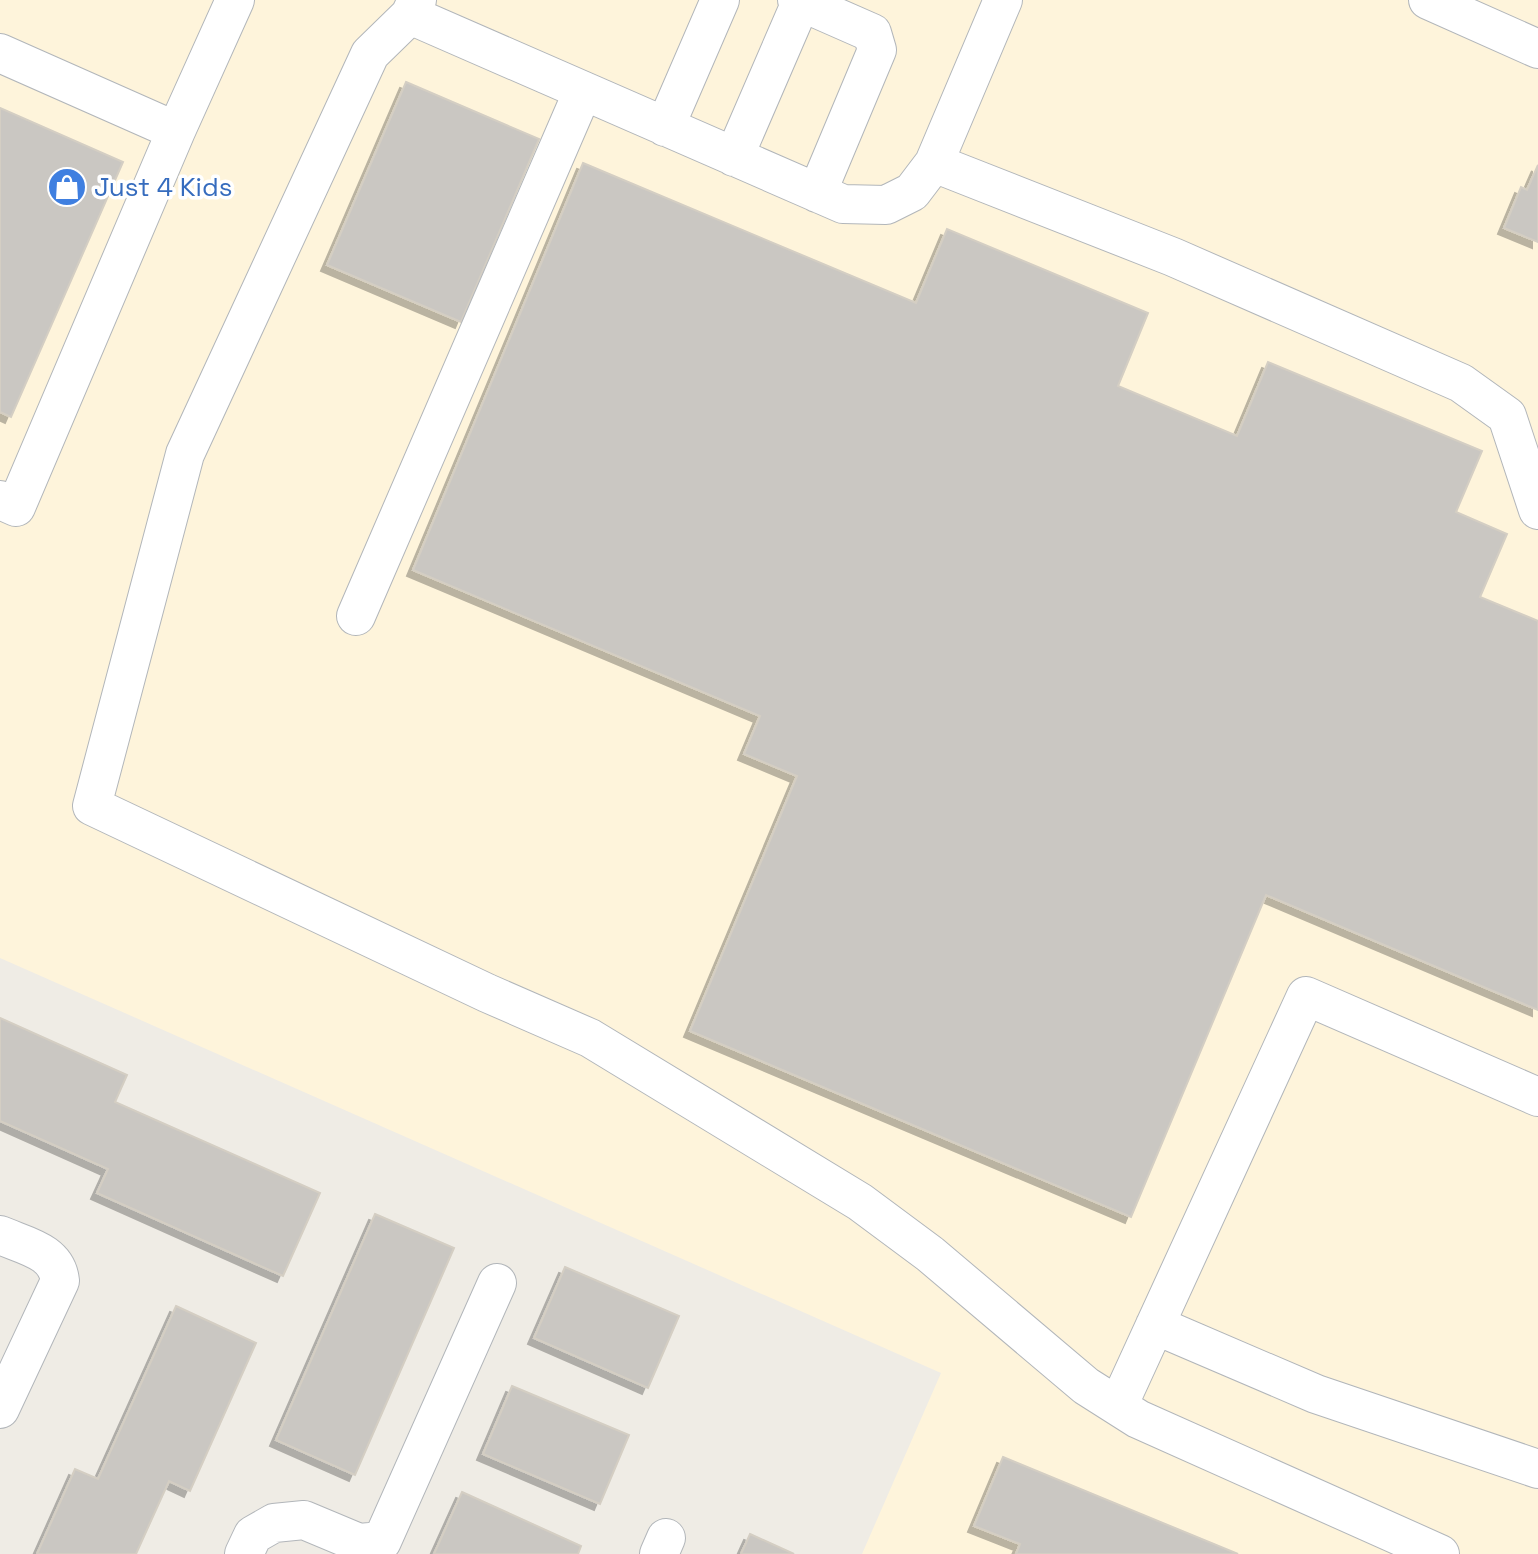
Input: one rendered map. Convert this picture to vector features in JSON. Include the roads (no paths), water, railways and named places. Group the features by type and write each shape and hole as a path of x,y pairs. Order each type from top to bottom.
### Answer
{"lane":[{"path":"0,500 16,507 176,131 235,0"},
{"path":"665,127 720,0"},
{"path":"1003,0 934,163 912,192 886,205 843,204 583,91 413,8 370,54 185,454 92,806 475,987 590,1038 860,1202 930,1254 1086,1386 1138,1419 1440,1554"},
{"path":"1428,0 1538,49"},
{"path":"734,157 799,1 872,33 877,50 817,193"},
{"path":"0,53 176,131"},
{"path":"356,616 583,91"},
{"path":"934,163 1173,257 1461,383 1507,416 1538,510"},
{"path":"1118,1406 1306,996 1538,1097"},
{"path":"0,1235 47,1255 59,1267 60,1281 0,1409"},
{"path":"244,1554 253,1535 274,1523 304,1520 359,1543 382,1541 497,1283"},
{"path":"1155,1325 1316,1394 1538,1469"}],"place":[{"name":"Just 4 Kids","path":"67,187"}]}
